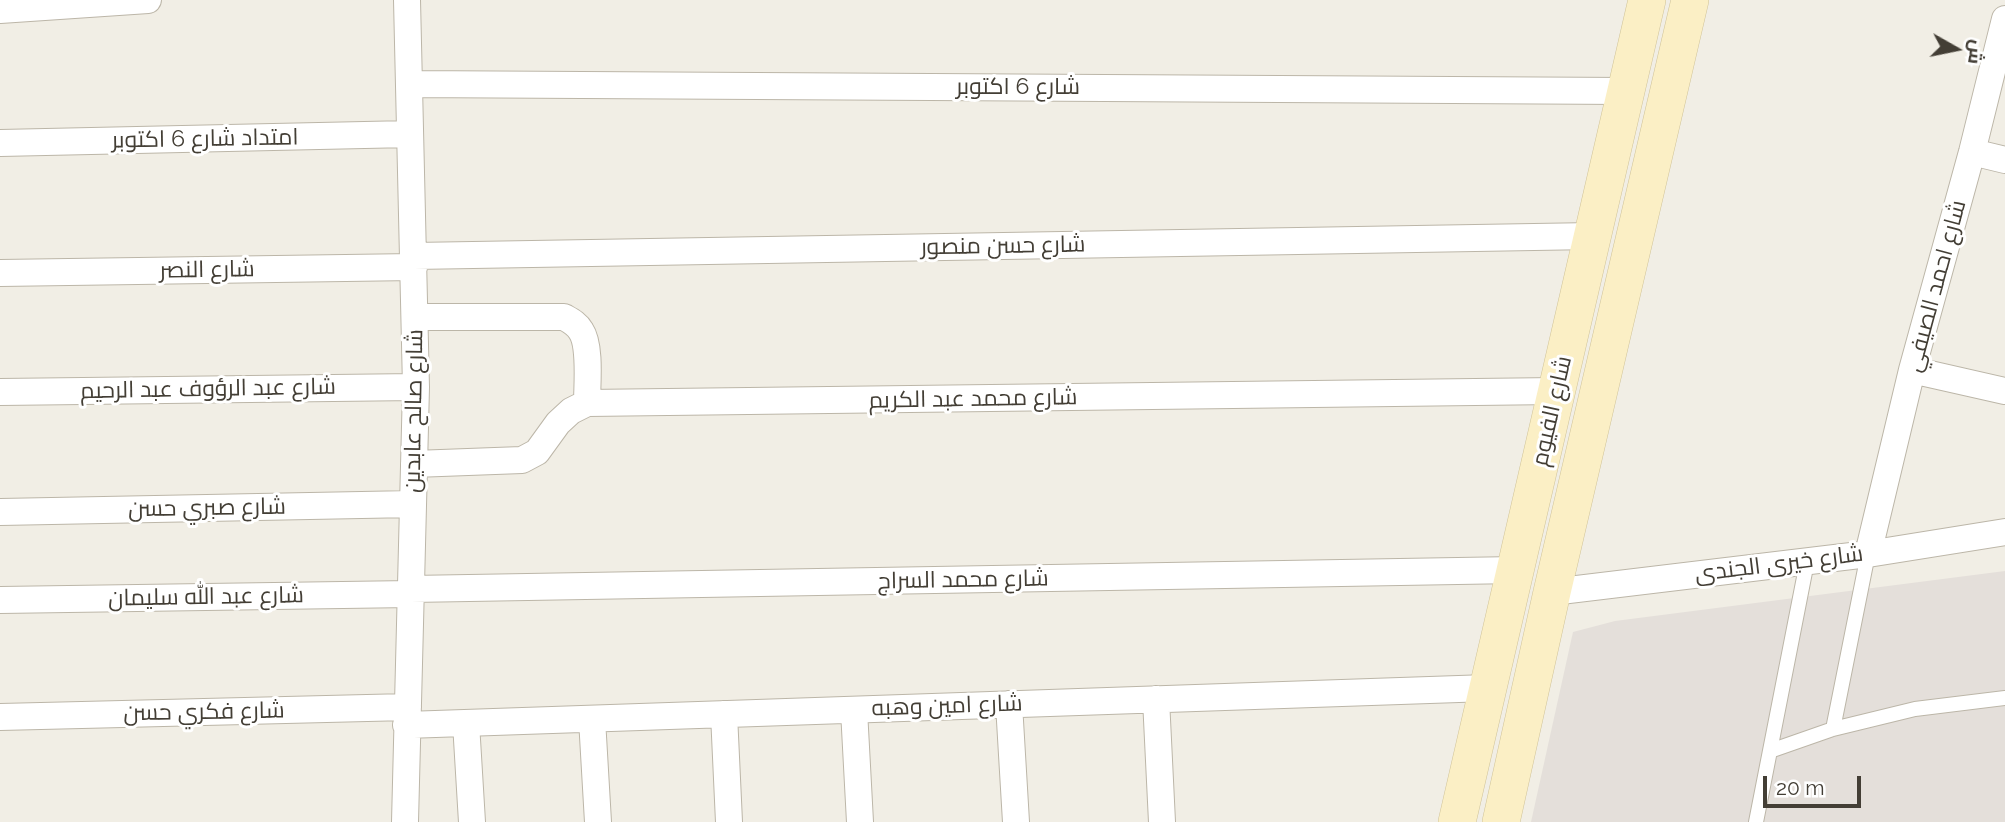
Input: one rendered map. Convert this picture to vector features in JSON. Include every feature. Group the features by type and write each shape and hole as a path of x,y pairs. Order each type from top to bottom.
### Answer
{"street":[{"path":"0,10 148,0"},
{"name":"شارع صالح عابدين","path":"405,822 416,387 407,0"},
{"name":"شارع الفيوم","path":"1457,822 1647,0"},
{"name":"شارع الفيوم","path":"1501,822 1690,0"},
{"name":"شارع احمد الصيفي","path":"1868,554 1912,370 1972,152 2005,19"},
{"name":"شارع 6 اكتوبر","path":"409,84 1626,90"},
{"name":"امتداد شارع 6 اكتوبر","path":"0,143 411,134"},
{"path":"1972,152 2005,160"},
{"name":"شارع حسن منصور","path":"414,262 1592,236"},
{"name":"شارع النصر","path":"0,273 414,262"},
{"path":"414,464 522,460 537,452 558,423 571,411 587,403 586,346 583,333 575,323 564,317 415,317"},
{"path":"1912,370 2005,391"},
{"name":"شارع عبد الرؤوف عبد الرحيم","path":"0,392 416,387"},
{"name":"شارع محمد عبد الكريم","path":"587,403 1556,391"},
{"name":"شارع صبري حسن","path":"0,512 414,504"},
{"name":"شارع خيرى الجندى","path":"1552,592 1868,554 2005,532"},
{"name":"شارع محمد السراج","path":"411,592 1516,570"},
{"name":"شارع عبد الله سليمان","path":"0,600 411,592"},
{"name":"شارع امين وهبه","path":"407,716 466,723 1488,688"},
{"path":"1156,699 1162,822"},
{"path":"1009,704 1016,822"},
{"path":"854,710 860,822"},
{"path":"723,714 729,822"},
{"name":"شارع فكري حسن","path":"0,716 407,716"},
{"path":"592,719 598,822"},
{"path":"466,723 472,822"}],"lane":[{"path":"1833,729 1868,554"},
{"path":"1756,822 1807,562"},
{"path":"1770,751 1833,729 1915,709 2005,698"}],"shaded area":[{"path":"2005,571 2005,822 1531,822 1573,632 1615,621"}]}
